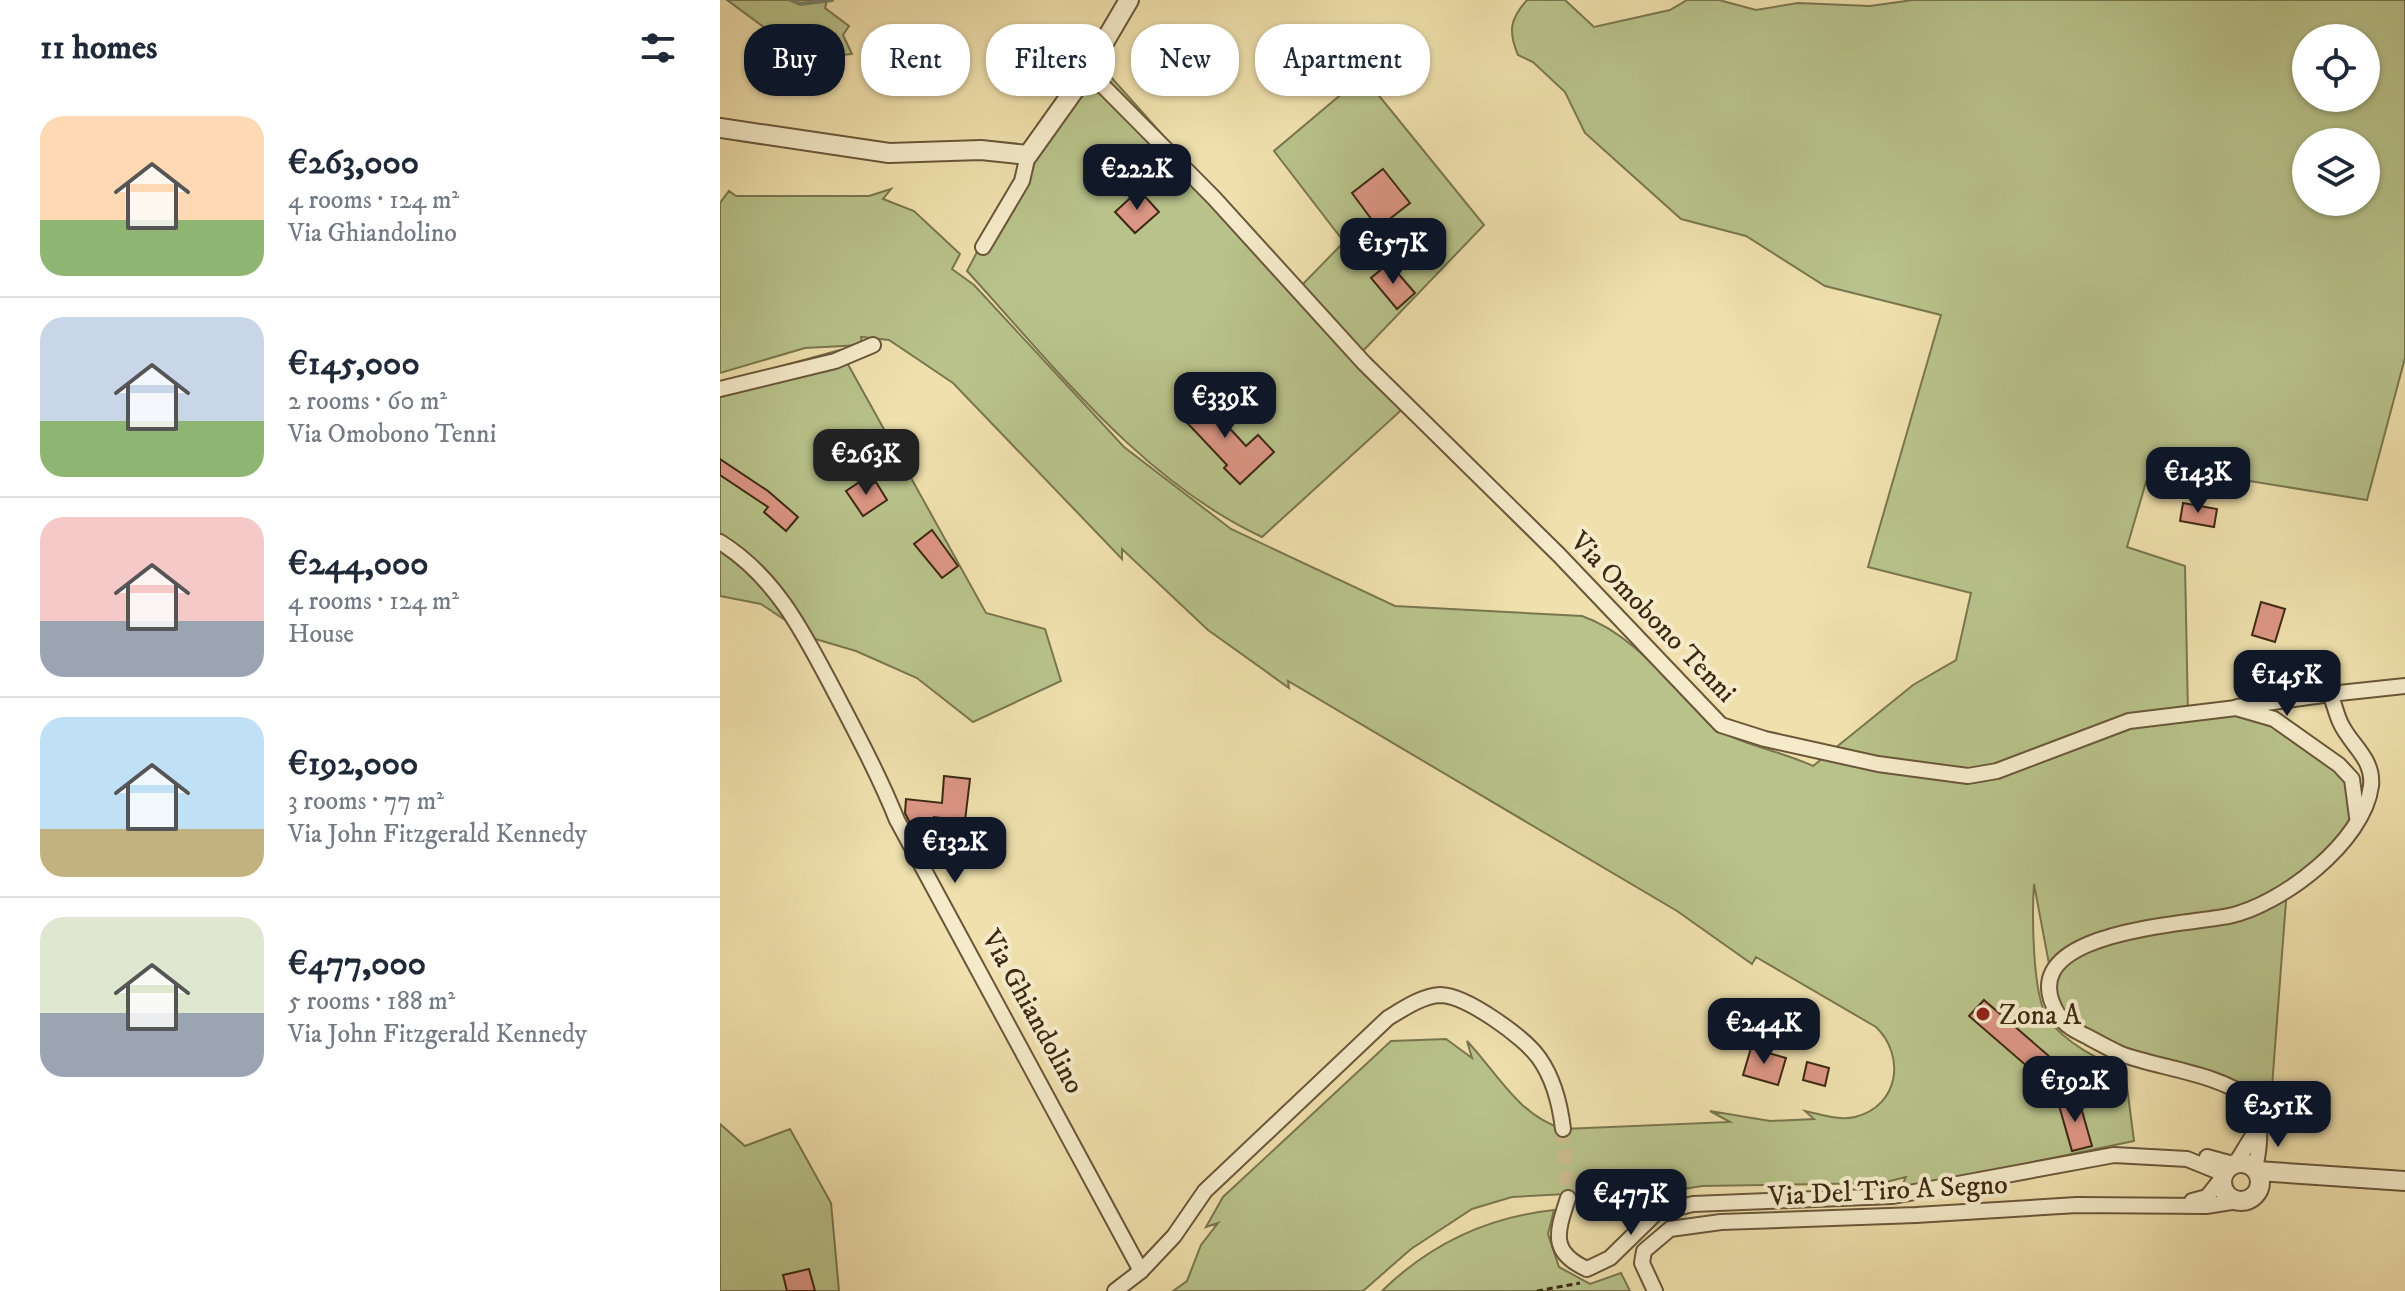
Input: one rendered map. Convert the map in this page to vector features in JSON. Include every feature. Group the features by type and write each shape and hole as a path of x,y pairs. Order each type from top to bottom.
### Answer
{"street":[{"path":"1115,24 1129,0"},
{"path":"983,247 1022,181 1028,155 1070,96"},
{"name":"Via Omobono Tenni","path":"1113,96 1214,198 1364,363 1559,555 1721,725 1765,739 1878,764 1968,776 1997,771 2129,721 2236,708 2274,719 2339,765 2352,779 2357,817"},
{"path":"720,128 889,153 981,150 1028,155"},
{"path":"720,389 835,361 873,345"},
{"name":"Via Ghiandolino","path":"720,542 762,574 793,613 881,781 897,820 1141,1271"},
{"path":"2236,708 2405,686"},
{"path":"2251,1195 2259,1151 2258,1124 2255,1108 2241,1092 2120,1053 2073,1029 2059,1017 2050,982 2057,963 2075,948 2135,931 2231,915 2265,902 2325,861 2347,840 2371,786 2369,763 2341,724 2330,694"},
{"path":"1115,1291 1141,1271 1174,1236 1205,1191 1388,1018 1415,1003 1440,995 1474,1005 1513,1034 1539,1057 1559,1101 1563,1129"},
{"path":"2186,1203 2207,1197 2251,1143 2258,1124"},
{"path":"1568,1198 1558,1245 1565,1258 1587,1269 1610,1258 1656,1213 1693,1204 1893,1196 2114,1155 2187,1159 2205,1156 2229,1170 2324,1173 2405,1181"},
{"path":"2229,1170 2223,1188 2229,1196 2251,1195 2279,1180 2324,1173"},
{"name":"Via Del Tiro A Segno","path":"1655,1291 1642,1263 1644,1251 1670,1229 1721,1222 2077,1205 2215,1205 2251,1195"}],"path":[{"path":"1537,1291 1589,1280"}],"green space":[{"path":"727,0 827,0 825,8 849,26 845,32 845,24 760,24"},
{"path":"1527,0 1565,0 1594,27 1670,10 1687,0 1719,0 1756,10 1798,3 1870,6 1913,0 2405,0 2405,358 2367,500 2151,465 2127,547 2185,566 2188,714 2236,708 2310,741 2352,779 2357,817 2347,840 2287,888 2271,1100 2073,1029 2059,1017 2034,884 2034,954 2043,1008 2055,1028 2073,1043 2125,1071 2134,1141 1905,1189 1902,1186 1906,1177 1882,1183 1702,1186 1672,1191 1623,1210 1590,1213 1584,1193 1512,1197 1472,1209 1411,1249 1363,1291 1173,1291 1187,1281 1201,1245 1218,1223 1206,1227 1223,1197 1391,1041 1446,1039 1472,1058 1467,1041 1521,1104 1547,1123 1563,1129 1730,1122 1710,1111 1770,1121 1814,1119 1805,1111 1836,1118 1855,1117 1870,1111 1889,1091 1893,1079 1892,1052 1876,1027 1756,957 1752,964 1677,911 1288,681 1289,688 1208,630 1122,549 1122,559 953,383 889,340 861,337 862,345 805,348 720,373 720,203 729,191 736,196 869,196 891,189 883,199 914,211 960,254 952,269 974,285 1124,447 1231,529 1395,606 1582,616 1620,636 1637,650 1715,729 1813,766 1913,685 1956,660 1971,593 1868,567 1941,315 1825,286 1746,236 1681,219 1585,133 1565,92 1533,62 1518,55 1512,32 1514,19"},
{"path":"845,39 852,54 845,55"},
{"path":"1115,82 1299,288 1344,242 1274,151 1339,96 1379,96 1484,225 1360,354 1408,404 1262,537 1218,513 1139,454 1067,383 967,271 1028,155 1078,96 1115,96"},
{"path":"840,350 986,613 1045,629 1061,681 973,722 917,678 856,651 812,638 761,604 720,596 720,383"},
{"path":"720,1124 745,1146 790,1129 831,1203 839,1291 720,1291"},
{"path":"1554,1210 1548,1234 1559,1267 1590,1284 1621,1273 1630,1291 1382,1291 1420,1260 1461,1236 1506,1219"}],"building":[{"path":"1383,169 1410,203 1378,228 1352,193"},
{"path":"1139,190 1159,212 1135,233 1115,212"},
{"path":"1389,263 1415,293 1397,309 1371,278"},
{"path":"1197,393 1246,446 1258,435 1274,452 1240,484 1224,468 1227,465 1177,412"},
{"path":"720,459 768,491 798,517 786,531 764,512 768,507 720,475"},
{"path":"861,481 866,488 876,482 887,500 863,516 846,491"},
{"path":"2183,503 2217,509 2214,527 2180,521"},
{"path":"932,530 958,566 942,578 914,544"},
{"path":"2261,602 2285,609 2275,642 2252,635"},
{"path":"944,776 970,779 965,821 934,817 932,828 911,825 905,813 906,799 942,803"},
{"path":"1984,1000 2072,1076 2058,1093 1969,1016"},
{"path":"1724,1007 1736,1010 1730,1036 1718,1033"},
{"path":"1751,1048 1786,1058 1778,1085 1743,1075"},
{"path":"1807,1062 1829,1068 1825,1086 1803,1080"},
{"path":"2078,1097 2092,1146 2072,1151 2058,1102"},
{"path":"809,1269 815,1291 787,1291 783,1275"}],"waterway":[{"path":"791,0 800,4 832,0"}],"tunnel":[{"path":"1563,1129 1568,1198"}],"place":[{"name":"Zona A","path":"1983,1014"}]}
